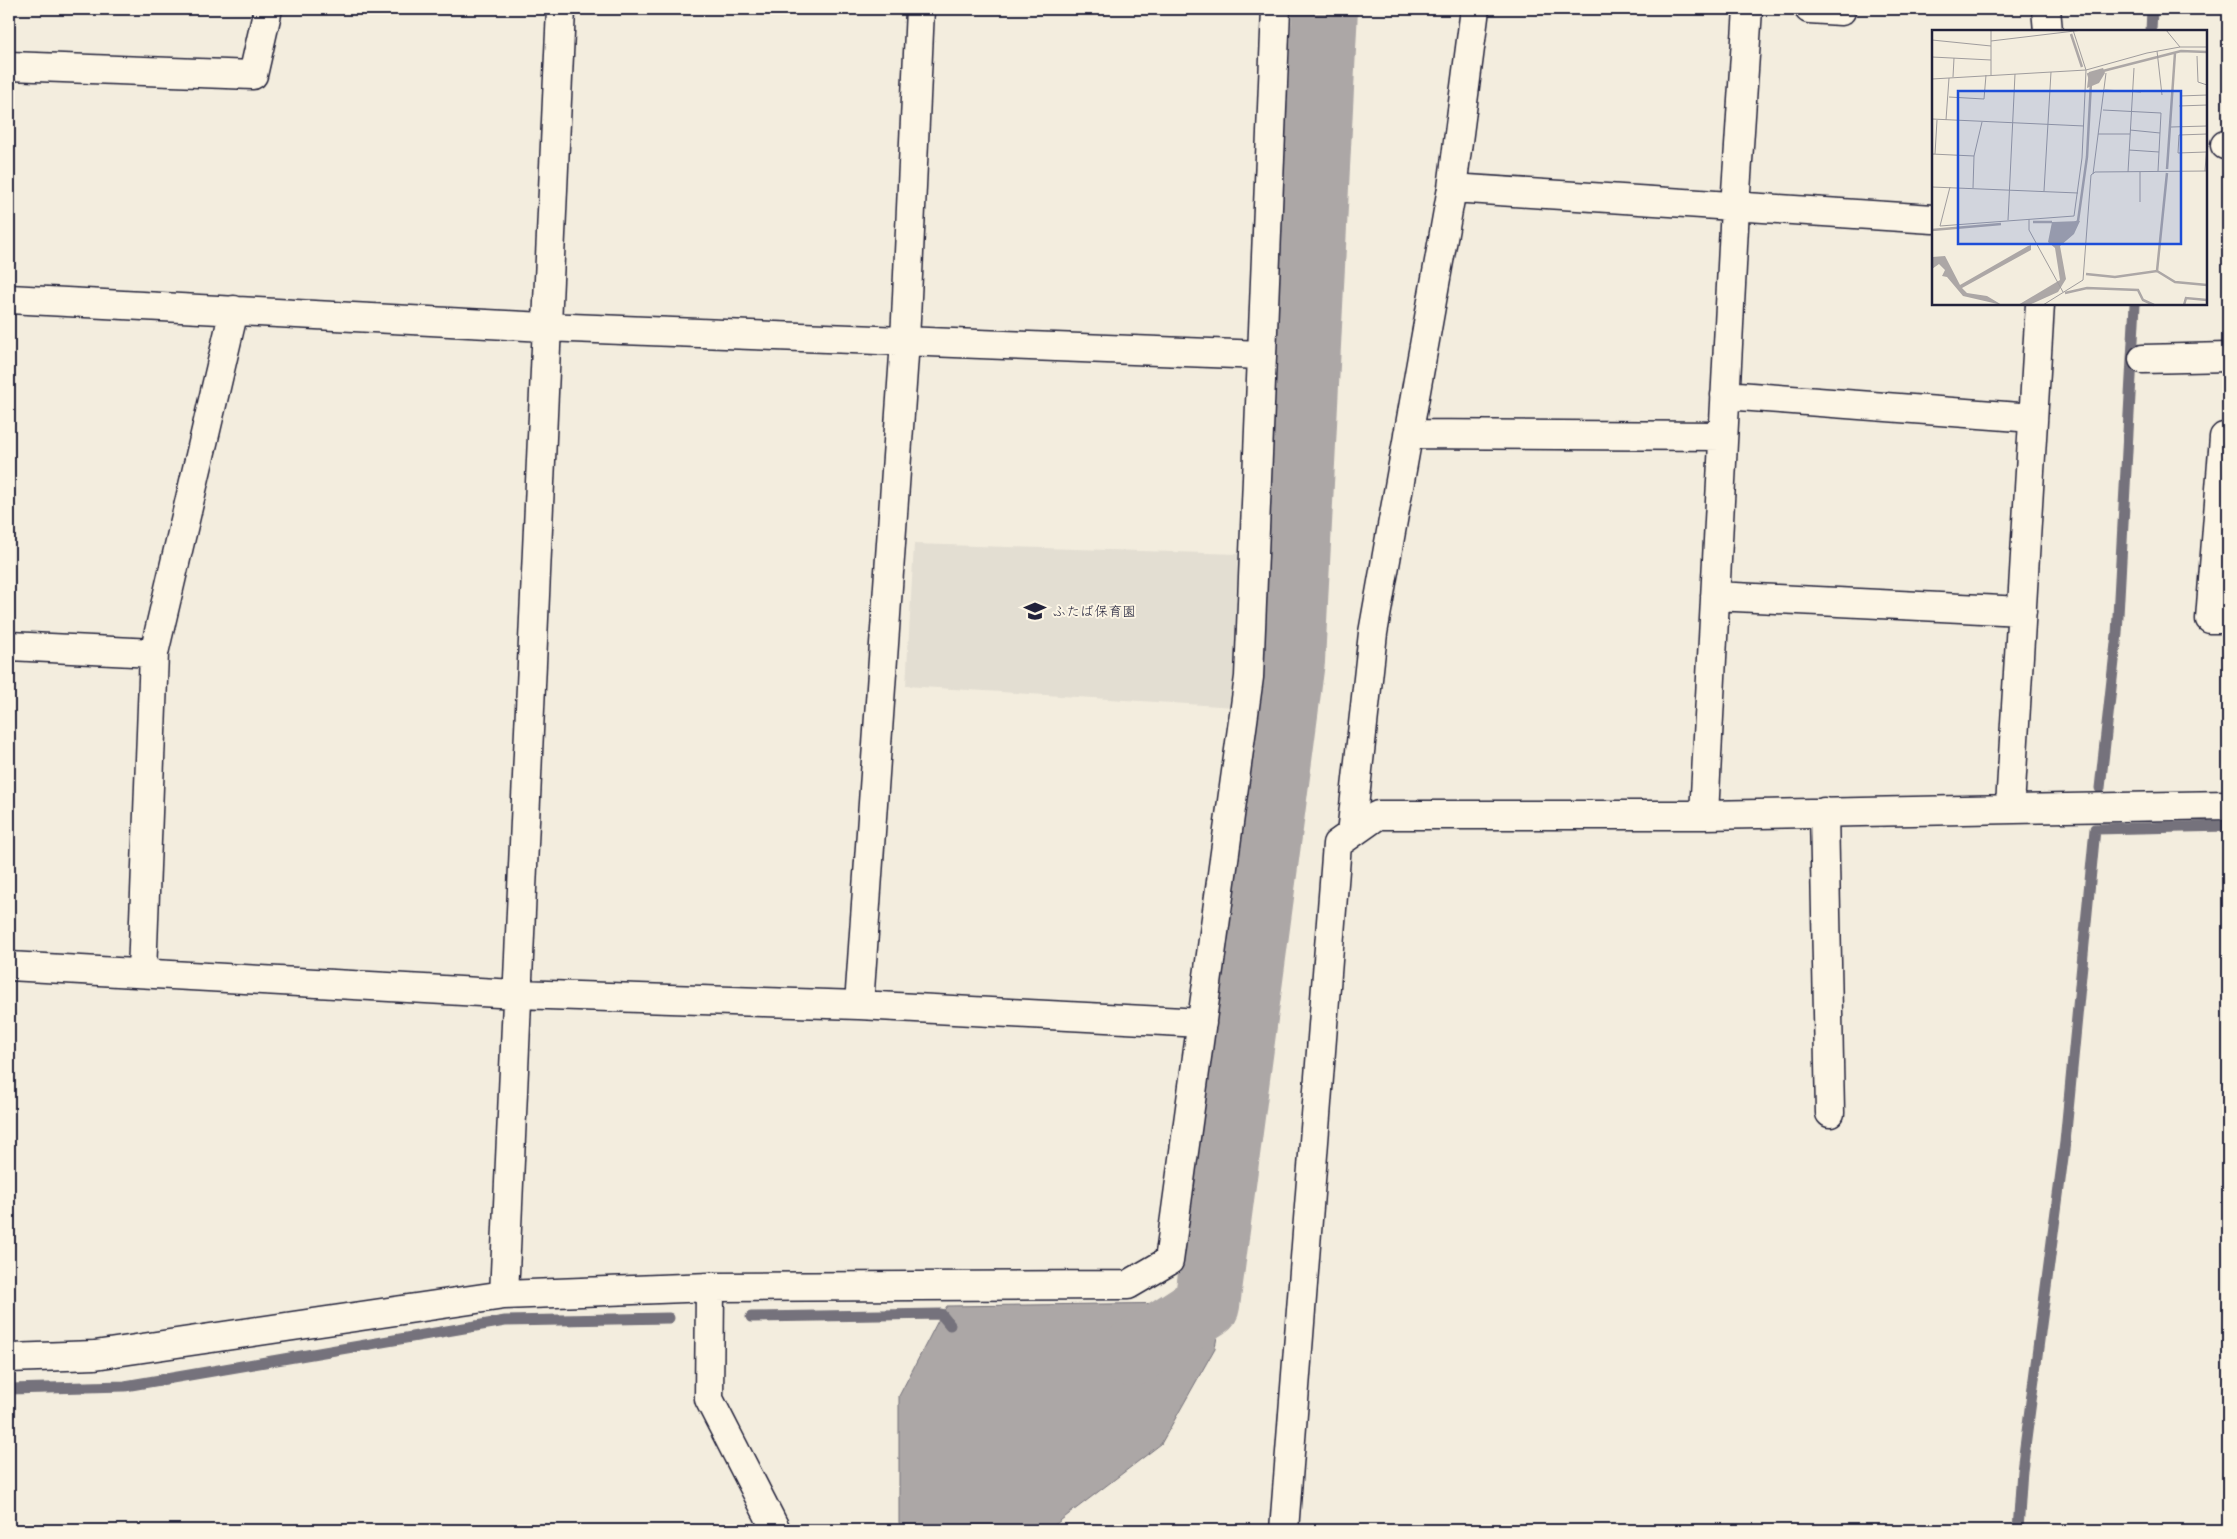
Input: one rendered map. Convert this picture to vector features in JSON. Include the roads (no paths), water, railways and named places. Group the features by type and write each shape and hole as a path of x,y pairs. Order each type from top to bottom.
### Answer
{"street":[{"path":"9,66 253,75 268,9"},
{"path":"504,1296 545,327 561,9"},
{"path":"859,1005 906,341 920,9"},
{"path":"9,1358 95,1355 504,1296 710,1288 1128,1285 1169,1261 1250,677 1276,9"},
{"path":"1351,834 1373,633 1452,188 1475,9"},
{"path":"1704,815 1735,207 1748,9"},
{"path":"1809,9 1841,11"},
{"path":"2046,9 2048,30"},
{"path":"1452,188 1932,219"},
{"path":"9,299 545,327 1262,355"},
{"path":"2010,807 2040,305"},
{"path":"142,973 154,653 234,310"},
{"path":"2143,359 2228,357"},
{"path":"1725,396 2033,418"},
{"path":"1408,434 1723,436"},
{"path":"2228,437 2224,437 2210,619 2228,619"},
{"path":"1715,596 2022,611"},
{"path":"9,646 154,653"},
{"path":"1284,1530 1337,844 1378,815 1704,815 2010,807 2228,805"},
{"path":"1824,812 1830,1114"},
{"path":"9,966 517,994 859,1005 1202,1022"},
{"path":"710,1288 709,1399 776,1530"}],"waterway":[{"path":"1131,1354 1207,1305 1292,661 1325,9"},
{"path":"2151,30 2152,9"},
{"path":"2100,788 2117,634 2135,305"},
{"path":"2018,1530 2022,1470 2065,1142 2095,829 2228,826"},
{"path":"751,1317 941,1314 950,1325"},
{"path":"9,1389 125,1386 505,1321 669,1318"}],"place":[{"name":"ふたば保育園","path":"1035,611"}]}
